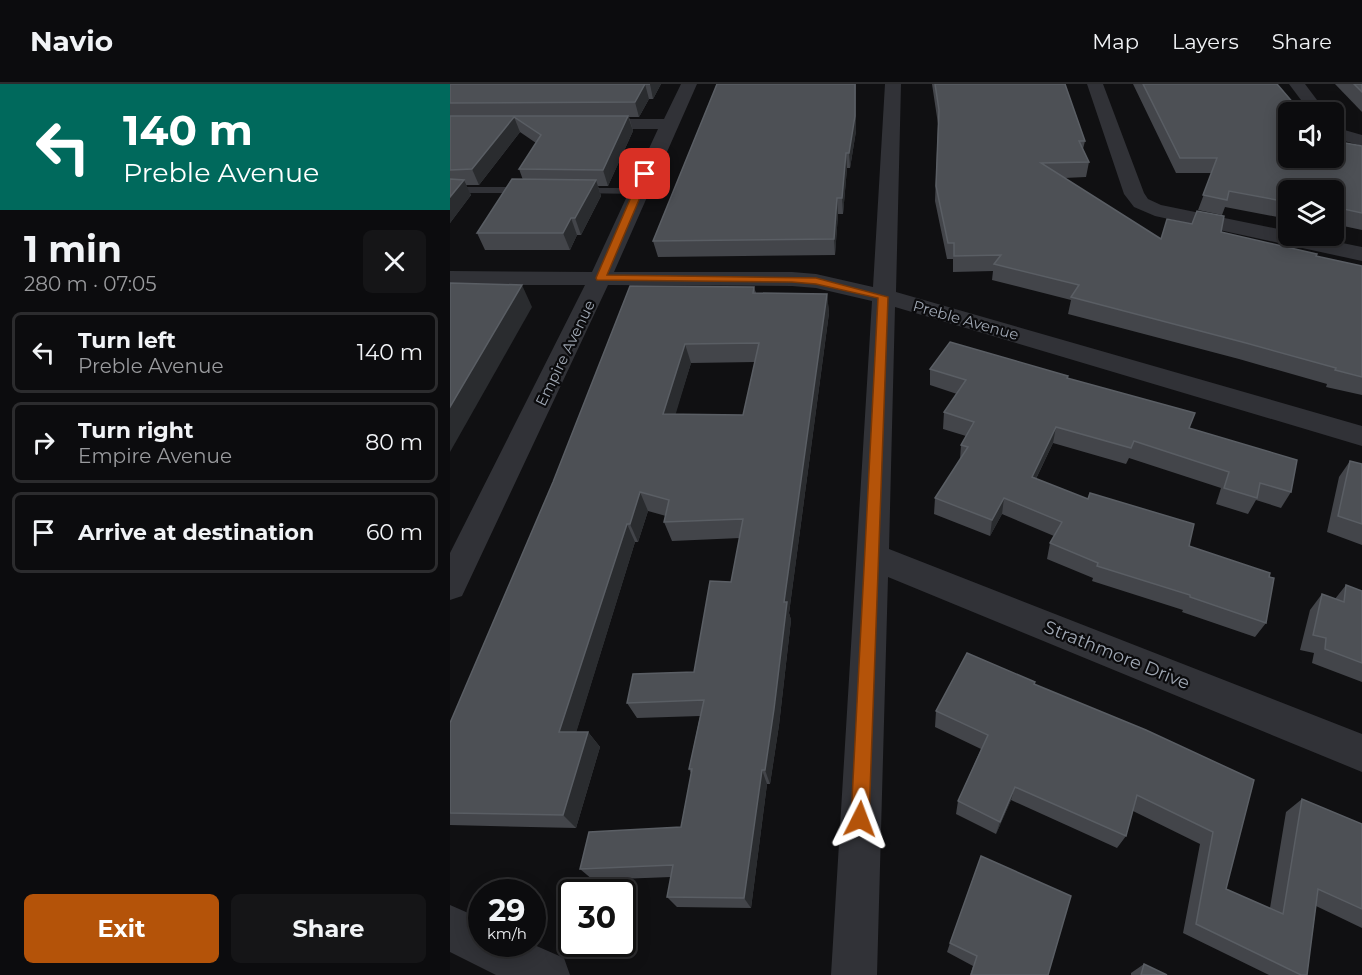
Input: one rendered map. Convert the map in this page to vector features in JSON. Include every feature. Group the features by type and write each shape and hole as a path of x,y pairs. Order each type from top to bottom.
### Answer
{"street":[{"name":"Empire Avenue","path":"450,586 601,278 638,191 689,84"},
{"path":"854,975 893,84"},
{"path":"1095,84 1134,194 1141,203 1155,210 1362,254"},
{"path":"1297,84 1310,102"},
{"path":"567,124 669,124"},
{"path":"1344,135 1362,141"},
{"name":"Preble Avenue","path":"450,278 792,279 816,281 883,297 1362,436"},
{"name":"Strathmore Drive","path":"872,556 1362,753"},
{"path":"450,928 468,936"},
{"path":"510,957 547,975"}],"lane":[{"path":"450,190 536,190"},
{"path":"570,190 638,191"}],"building":[{"path":"450,84 645,84 635,102 450,103"},
{"path":"717,84 855,84 855,116 849,153 846,153 842,198 837,198 834,239 653,241"},
{"path":"935,84 1065,84 1085,141 1079,141 1089,162 1041,163 1161,239 1167,219 1192,224 1197,211 1224,216 1221,232 1362,266 1362,377 1246,343 1071,297 1079,285 994,264 1001,255 954,256 954,243 948,243 936,186 939,110"},
{"path":"1143,84 1277,84 1292,102 1278,102 1278,168 1344,168 1344,143 1362,146 1362,213 1344,209 1344,180 1278,180 1278,200 1229,191 1227,200 1203,195 1217,158 1180,158"},
{"path":"1354,84 1362,84 1362,92"},
{"path":"450,116 628,116 603,170 519,169 541,135 514,117 472,169 450,170"},
{"path":"450,179 464,180 450,197"},
{"path":"512,179 596,180 575,218 571,218 563,233 477,233"},
{"path":"450,283 522,285 450,407"},
{"path":"630,286 754,287 753,293 827,294 784,602 787,602 774,709 765,770 762,770 744,898 667,897 673,865 580,869 589,832 681,827 692,769 689,769 704,700 627,703 633,674 694,672 710,581 731,582 743,519 664,522 669,500 640,492 630,524 627,524 559,732 588,732 563,815 450,813 450,723 553,482","holes":["759,343 743,415 663,414 685,344"]},
{"path":"950,342 1068,376 1067,378 1195,413 1189,428 1297,460 1291,492 1260,483 1257,498 1224,488 1229,472 1134,441 1131,448 1056,427 1032,477 1088,499 1090,493 1194,524 1189,546 1270,573 1269,577 1274,578 1266,623 1190,597 1190,595 1097,566 1098,563 1050,543 1062,522 1004,498 992,520 935,498 968,447 961,445 974,422 944,412 966,380 930,369"},
{"path":"1350,461 1362,464 1362,524 1338,516"},
{"path":"1346,585 1362,591 1362,663 1325,649 1326,638 1313,635 1322,594 1344,602"},
{"path":"967,653 1035,682 1034,684 1146,730 1254,780 1226,889 1283,914 1302,799 1362,824 1362,909 1318,889 1307,975 1301,975 1196,924 1213,832 1137,795 1126,836 1015,787 1000,822 958,801 988,735 936,711"},
{"path":"981,856 1071,896 1048,975 971,975 977,956 950,943"},
{"path":"1144,964 1167,975 1141,975"}],"route":[{"path":"645,174 601,278 792,279 816,281 883,297 860,819"}]}
